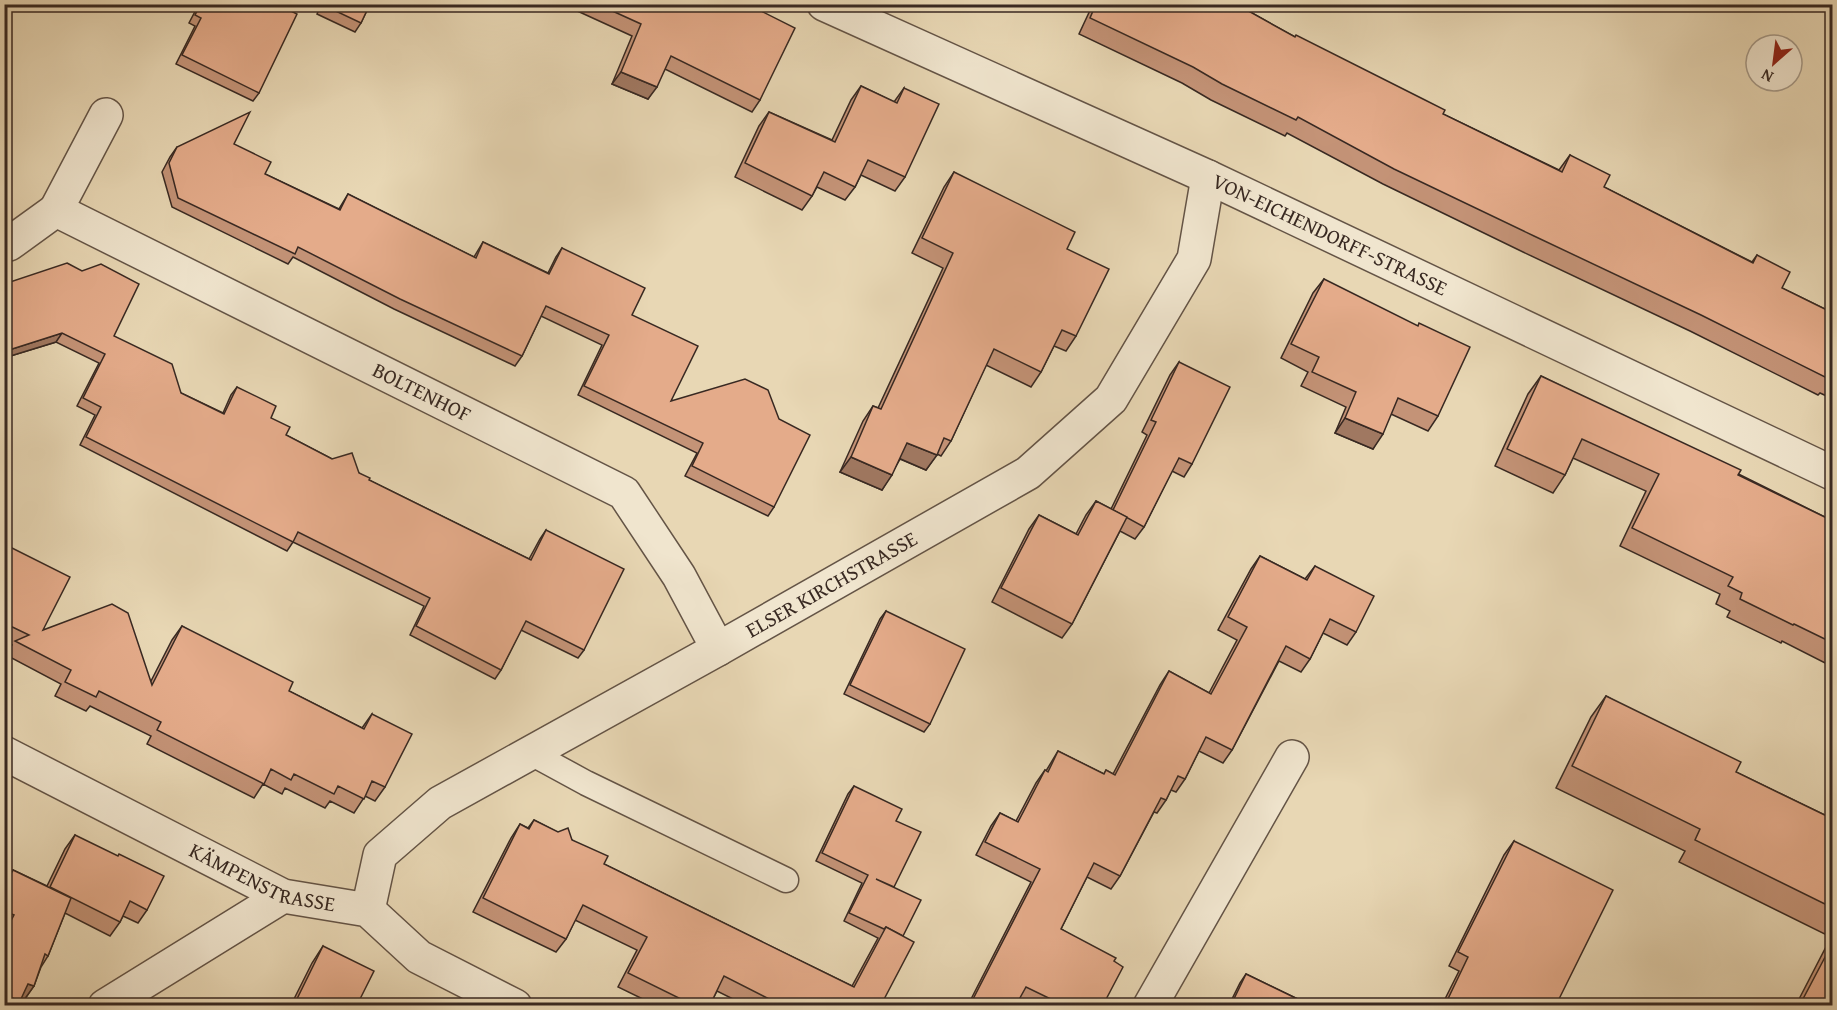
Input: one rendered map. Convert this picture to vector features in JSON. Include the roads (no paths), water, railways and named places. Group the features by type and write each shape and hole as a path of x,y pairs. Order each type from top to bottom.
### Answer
{"street":[{"name":"VON-EICHENDORFF-STRASSE","path":"824,4 1208,177 1833,473"},
{"path":"9,244 56,210 106,116"},
{"name":"ELSER KIRCHSTRASSE","path":"368,910 380,855 440,803 1028,473 1111,399 1194,259 1208,177"},
{"name":"BOLTENHOF","path":"56,210 624,493 679,576 718,649"},
{"name":"KÄMPENSTRASSE","path":"4,753 284,896 368,910"},
{"path":"1150,1005 1292,757"},
{"path":"105,1005 284,896"},
{"path":"368,910 419,957 515,1005"}],"lane":[{"path":"530,753 586,783 786,880"}]}
